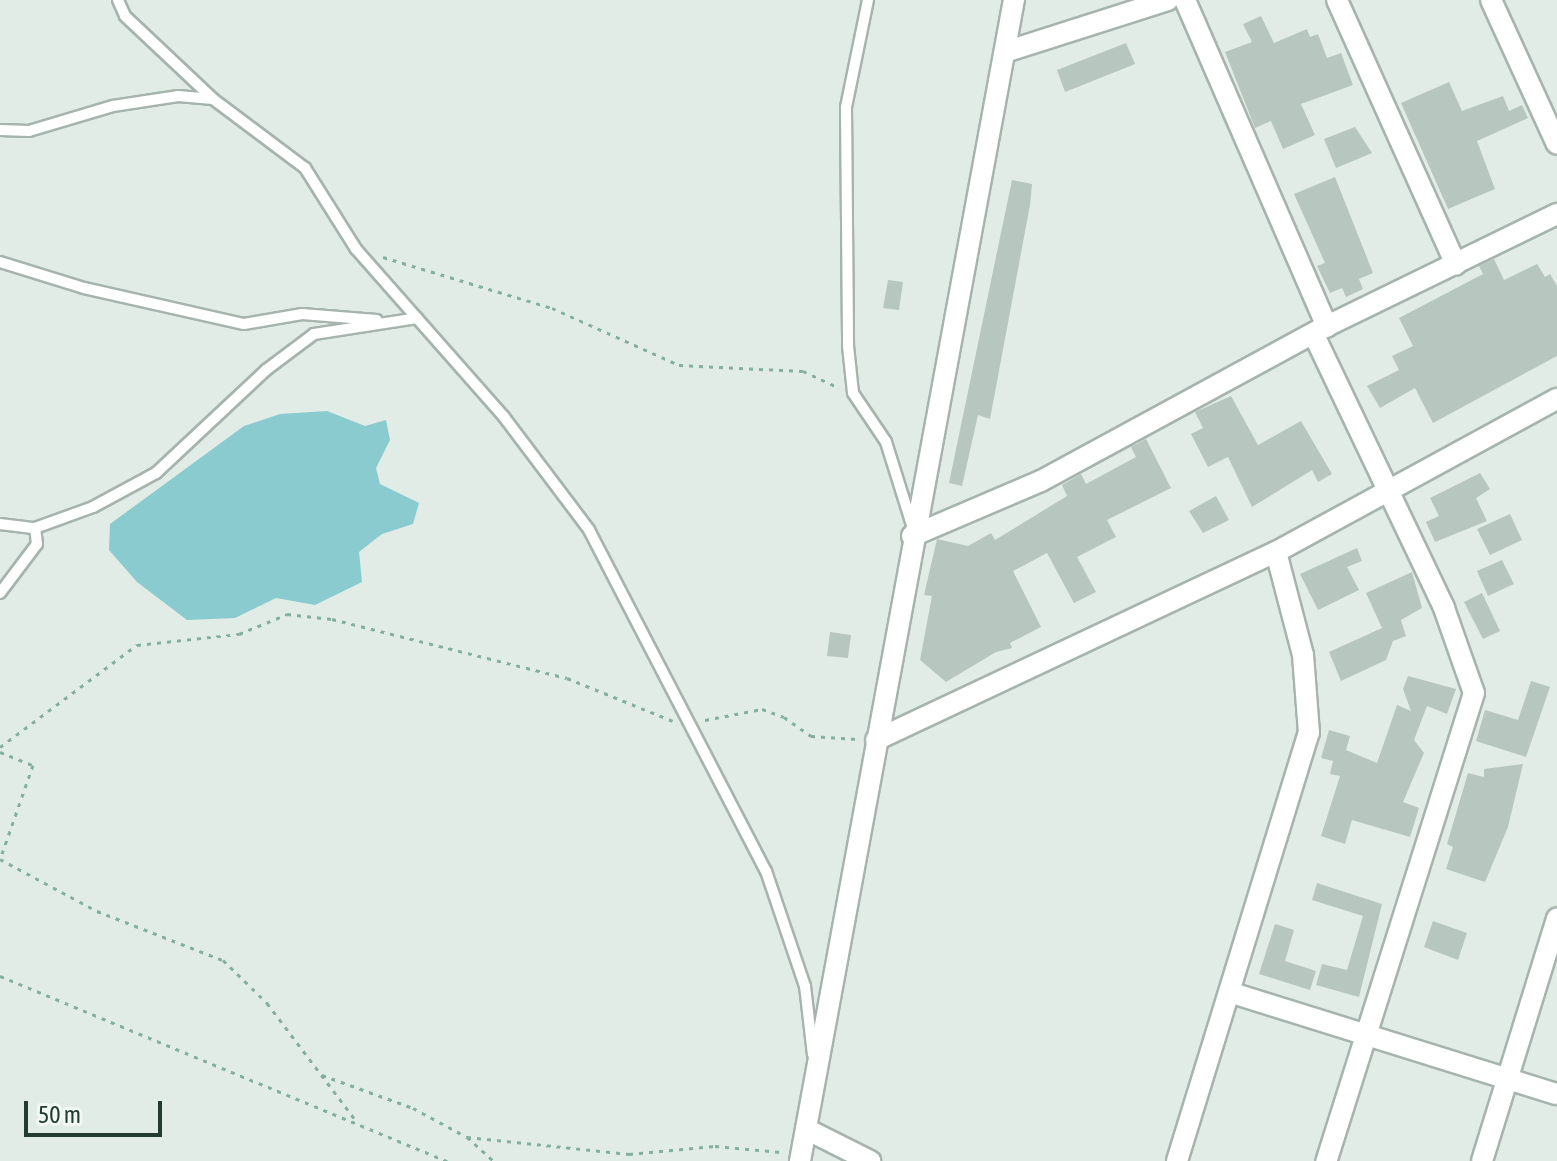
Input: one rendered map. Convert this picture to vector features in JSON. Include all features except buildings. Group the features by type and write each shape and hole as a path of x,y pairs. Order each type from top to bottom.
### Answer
{"street":[{"path":"800,1158 816,1083 913,533 1014,0"},
{"path":"1005,52 1168,0"},
{"path":"1185,0 1320,330 1390,493 1444,608 1474,693 1326,1161"},
{"path":"1337,0 1456,265"},
{"path":"1491,0 1557,144"},
{"path":"913,533 1041,481 1320,330 1557,214"},
{"path":"876,740 1276,552 1390,493 1557,399"},
{"path":"1177,1161 1232,993 1309,733 1303,655 1276,552"},
{"path":"1482,1161 1510,1079 1557,918"},
{"path":"1232,993 1557,1094"},
{"path":"806,1129 870,1161"}],"lane":[{"path":"118,0 125,16 213,99 305,168 356,249 504,417 589,530 684,720 750,836 791,933 805,986 816,1083"},
{"path":"868,0 846,107 845,305 853,393 886,442 913,533"},
{"path":"0,130 29,131 113,106 178,96 213,99"},
{"path":"0,262 84,288 244,324 302,314 394,322"},
{"path":"0,524 35,528 93,507 156,473 266,370 314,334 417,318"},
{"path":"0,593 37,544 35,528"}],"path":[{"path":"356,249 552,308 679,365 803,371 853,393"},
{"path":"359,1125 267,1003 223,960 97,911 0,859 33,765 0,750 137,645 239,634 287,614 332,619 567,678 670,721 762,709 784,717 811,736 876,740"},
{"path":"0,976 447,1161"},
{"path":"322,1075 413,1108 467,1137 494,1161"},
{"path":"467,1137 629,1154 715,1146 800,1158"}],"water":[{"path":"327,411 365,426 386,420 390,440 376,468 380,484 419,503 413,524 382,534 359,552 362,582 315,605 276,598 235,618 187,620 137,582 109,550 110,524 244,426 280,414"}]}
